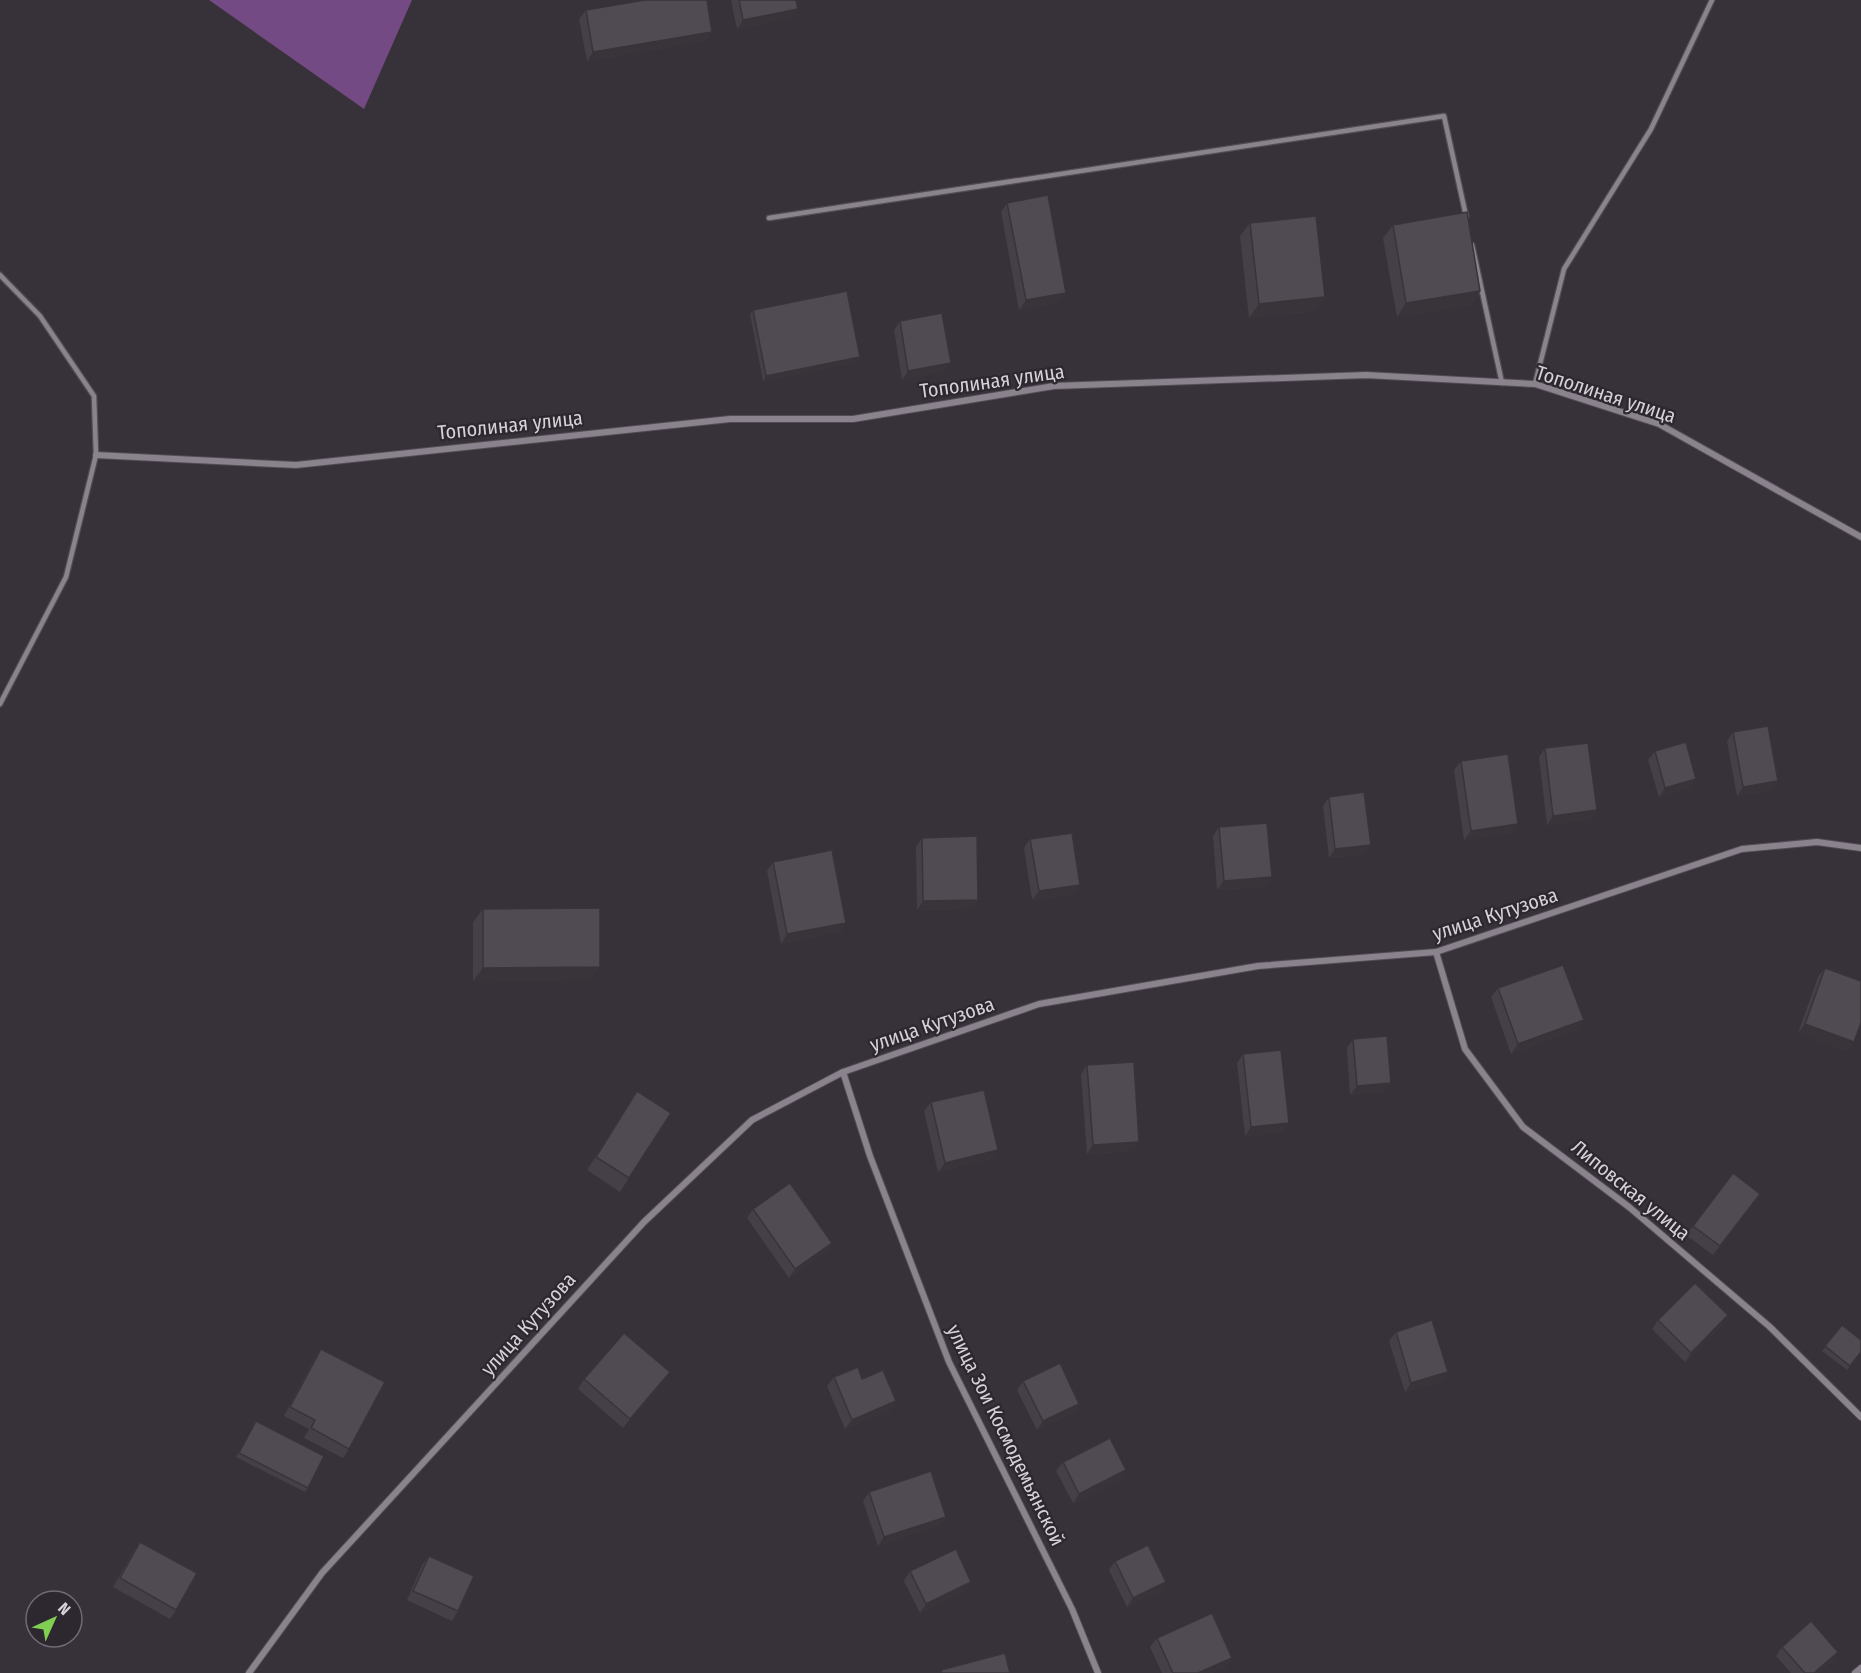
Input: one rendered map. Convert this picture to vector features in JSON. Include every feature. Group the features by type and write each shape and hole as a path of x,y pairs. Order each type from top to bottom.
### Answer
{"street":[{"name":"Тополиная улица","path":"96,455 296,465 730,419 853,419 1054,386 1366,375 1535,384 1659,424 1861,537"},
{"name":"улица Кутузова","path":"249,1673 322,1573 644,1222 752,1120 843,1072 1039,1004 1258,966 1436,952 1742,849 1817,842 1861,848"},
{"name":"Липовская улица","path":"1436,952 1465,1049 1523,1126 1629,1207 1770,1327 1861,1417"},
{"name":"улица Зои Космодемьянской","path":"843,1072 870,1156 949,1362 1072,1609 1098,1673"},
{"path":"1855,1673 1861,1668"}],"lane":[{"path":"1535,384 1564,269 1651,129 1712,0"},
{"path":"769,218 1444,116 1467,220"},
{"path":"1472,243 1503,382"},
{"path":"0,275 40,316 94,396 96,455 66,577 0,704"}],"shaded area":[{"path":"209,0 412,0 364,109"}],"building":[{"path":"645,0 707,0 712,32 593,52 586,10"},
{"path":"739,0 796,0 798,9 743,20"},
{"path":"1048,195 1066,293 1026,300 1007,203"},
{"path":"1467,212 1480,291 1406,303 1393,225"},
{"path":"1316,216 1325,297 1259,304 1250,223"},
{"path":"847,291 860,357 766,376 753,310"},
{"path":"942,313 951,363 908,371 900,321"},
{"path":"1768,726 1778,781 1743,787 1733,732"},
{"path":"1686,742 1696,779 1665,788 1655,751"},
{"path":"1588,743 1597,810 1553,816 1545,748"},
{"path":"1508,754 1518,824 1471,831 1461,761"},
{"path":"1364,792 1371,845 1335,849 1329,797"},
{"path":"1267,823 1272,877 1224,881 1219,827"},
{"path":"1072,833 1080,885 1039,891 1030,839"},
{"path":"977,836 978,900 923,901 922,838"},
{"path":"832,850 846,923 787,934 773,862"},
{"path":"600,908 600,967 483,968 483,909"},
{"path":"1563,965 1584,1020 1518,1044 1498,988"},
{"path":"1825,968 1861,981 1861,1023 1854,1042 1805,1024"},
{"path":"1387,1036 1391,1083 1357,1086 1353,1039"},
{"path":"1281,1050 1289,1123 1251,1127 1243,1054"},
{"path":"1134,1062 1139,1142 1093,1145 1087,1065"},
{"path":"984,1090 998,1150 945,1163 931,1102"},
{"path":"637,1091 671,1113 629,1178 596,1157"},
{"path":"1733,1173 1760,1194 1720,1246 1693,1226"},
{"path":"790,1183 832,1243 795,1269 753,1209"},
{"path":"1695,1283 1728,1315 1691,1353 1658,1320"},
{"path":"1432,1320 1448,1372 1411,1383 1396,1332"},
{"path":"1842,1325 1861,1340 1861,1352 1850,1366 1825,1346"},
{"path":"624,1333 670,1372 630,1419 584,1379"},
{"path":"321,1349 385,1382 349,1449 311,1428 315,1420 290,1407"},
{"path":"1060,1363 1079,1404 1043,1421 1023,1381"},
{"path":"858,1367 862,1379 883,1370 896,1401 852,1420 834,1377"},
{"path":"256,1421 324,1456 308,1488 239,1453"},
{"path":"1110,1438 1126,1470 1079,1494 1063,1462"},
{"path":"931,1471 946,1517 884,1537 869,1492"},
{"path":"140,1542 197,1573 176,1610 120,1578"},
{"path":"1148,1545 1166,1582 1133,1598 1115,1561"},
{"path":"956,1549 971,1582 926,1604 910,1571"},
{"path":"429,1556 474,1576 458,1611 413,1591"},
{"path":"1212,1613 1232,1658 1198,1673 1173,1673 1157,1638"},
{"path":"1811,1621 1838,1652 1814,1673 1805,1673 1782,1647"},
{"path":"1005,1653 1010,1673 942,1673 941,1670"}]}
